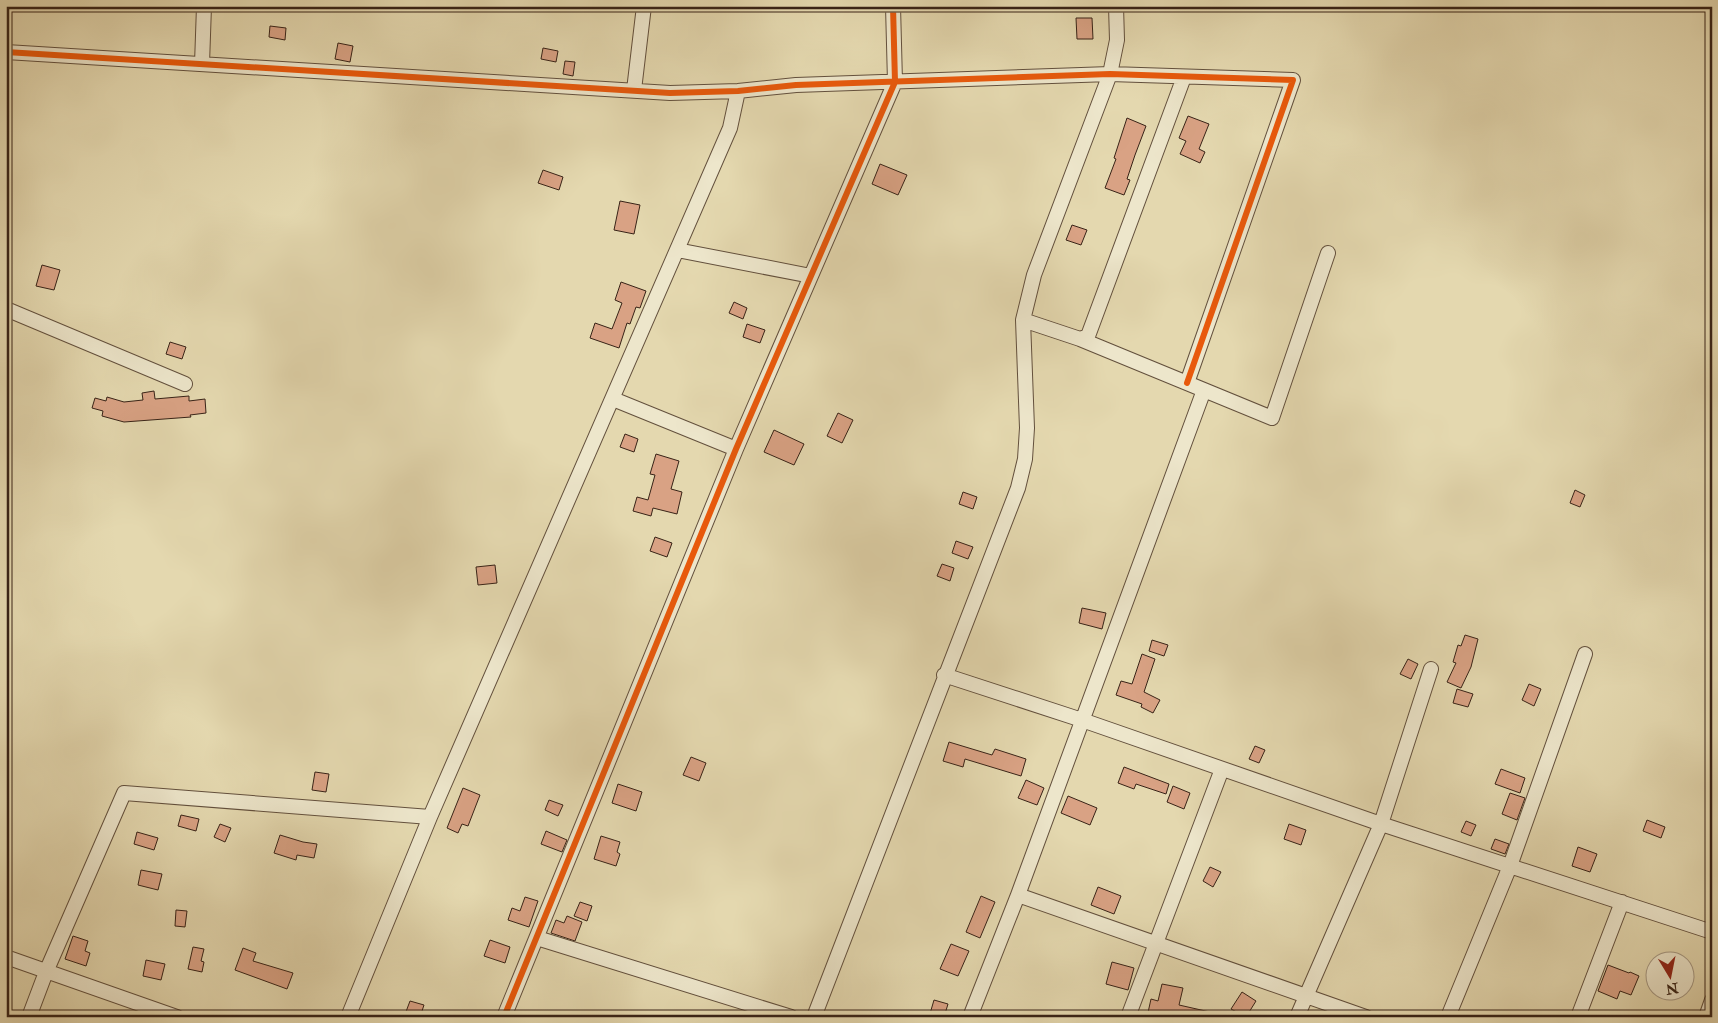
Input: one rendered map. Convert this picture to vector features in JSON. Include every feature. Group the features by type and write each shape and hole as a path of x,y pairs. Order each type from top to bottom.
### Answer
{"street":[{"path":"202,64 204,6"},
{"path":"634,90 644,6"},
{"path":"504,1017 736,449 895,82 893,6"},
{"path":"814,1017 944,675 1018,488 1025,459 1027,428 1023,320 1034,275 1110,74 1117,40 1116,6"},
{"path":"6,52 670,93 738,91 796,85 1110,74 1293,80 1187,383"},
{"path":"1080,339 1088,336 1184,77"},
{"path":"348,1017 430,817 730,128 738,91"},
{"path":"677,250 811,276"},
{"path":"1023,320 1080,339 1272,418 1328,253"},
{"path":"6,309 184,384"},
{"path":"970,1017 1018,896 1204,390"},
{"path":"613,399 736,449"},
{"path":"1448,1017 1510,866 1585,654"},
{"path":"1297,1017 1381,824 1431,669"},
{"path":"944,675 1082,720 1381,824 1712,932"},
{"path":"1128,1017 1222,770"},
{"path":"29,1017 46,972 124,793 430,817"},
{"path":"1018,896 1366,1017"},
{"path":"1578,1017 1622,902"},
{"path":"537,938 791,1017"},
{"path":"6,957 176,1017"},
{"path":"1706,1017 1712,1000"}],"building":[{"path":"1076,18 1092,18 1093,39 1077,39"},
{"path":"270,26 286,28 285,40 269,37"},
{"path":"338,43 353,46 350,62 335,59"},
{"path":"543,48 558,51 556,62 541,59"},
{"path":"565,61 575,62 573,76 563,74"},
{"path":"1188,116 1209,124 1199,149 1205,152 1200,163 1180,154 1186,141 1179,138"},
{"path":"1127,118 1146,126 1127,179 1130,180 1124,195 1105,188 1116,159 1114,158"},
{"path":"880,164 907,175 898,195 872,184"},
{"path":"543,170 563,177 559,190 538,183"},
{"path":"620,201 640,205 634,234 614,230"},
{"path":"1072,225 1087,230 1081,245 1066,240"},
{"path":"42,265 60,270 54,290 36,286"},
{"path":"621,282 646,291 640,308 636,307 630,324 627,323 619,348 590,338 595,323 612,329 622,303 615,300"},
{"path":"734,302 747,308 743,319 729,313"},
{"path":"747,324 765,330 760,343 743,337"},
{"path":"170,342 186,347 182,359 166,354"},
{"path":"154,391 155,399 189,396 189,401 205,399 206,413 190,415 191,417 124,422 102,416 103,411 92,408 95,398 106,401 107,397 124,402 143,400 142,393"},
{"path":"838,413 853,420 842,443 827,436"},
{"path":"774,430 804,444 794,465 764,452"},
{"path":"625,434 638,439 634,452 620,447"},
{"path":"656,454 679,461 671,489 682,492 677,514 653,508 651,516 633,511 637,497 648,500 655,475 650,474"},
{"path":"1575,490 1585,495 1580,507 1570,503"},
{"path":"963,492 977,497 973,509 959,504"},
{"path":"655,537 672,543 667,557 650,551"},
{"path":"956,541 973,547 968,559 952,553"},
{"path":"942,564 954,568 950,581 937,576"},
{"path":"495,565 497,583 478,585 476,567"},
{"path":"1082,608 1106,613 1102,629 1079,623"},
{"path":"1465,635 1478,639 1471,667 1461,688 1447,682 1456,663 1453,662 1458,645 1461,646"},
{"path":"1152,640 1168,645 1164,656 1149,651"},
{"path":"1142,654 1155,659 1144,692 1160,700 1153,713 1141,707 1142,704 1116,695 1121,681 1132,684"},
{"path":"1408,659 1418,664 1411,679 1400,674"},
{"path":"1529,684 1541,689 1534,706 1522,700"},
{"path":"1457,689 1473,694 1468,707 1453,703"},
{"path":"949,742 992,755 995,749 1026,759 1021,776 965,759 963,767 943,761"},
{"path":"1255,746 1265,750 1259,763 1249,759"},
{"path":"691,757 706,763 699,781 683,775"},
{"path":"1124,767 1169,784 1166,794 1136,784 1134,789 1118,783"},
{"path":"1501,769 1525,778 1520,793 1495,784"},
{"path":"315,772 329,774 326,792 312,790"},
{"path":"1026,780 1044,788 1037,805 1018,798"},
{"path":"618,784 642,792 636,811 612,803"},
{"path":"1173,786 1190,793 1184,809 1167,802"},
{"path":"463,788 480,795 468,826 462,824 458,833 447,828"},
{"path":"1510,793 1525,798 1517,820 1502,814"},
{"path":"1068,796 1097,808 1090,825 1061,813"},
{"path":"549,800 563,805 558,816 545,810"},
{"path":"181,815 199,819 196,831 178,826"},
{"path":"1647,820 1665,827 1661,838 1643,831"},
{"path":"1466,821 1476,825 1471,836 1461,832"},
{"path":"220,824 231,828 225,842 214,837"},
{"path":"1289,824 1306,830 1301,845 1284,839"},
{"path":"546,831 567,840 562,852 541,844"},
{"path":"137,832 158,838 154,850 134,844"},
{"path":"280,835 317,844 314,858 297,855 296,860 274,853"},
{"path":"601,836 620,842 617,852 620,854 616,866 594,859"},
{"path":"1495,839 1509,844 1505,854 1491,849"},
{"path":"1578,847 1597,854 1590,872 1572,866"},
{"path":"1210,867 1221,872 1213,887 1203,881"},
{"path":"141,870 162,874 158,890 138,885"},
{"path":"1098,887 1121,896 1114,914 1091,905"},
{"path":"981,896 995,902 980,938 966,932"},
{"path":"525,897 538,901 529,927 508,920 512,908 520,911"},
{"path":"580,902 592,906 587,921 574,916"},
{"path":"176,910 187,911 185,927 175,926"},
{"path":"567,916 582,922 575,941 551,933 556,920 564,923"},
{"path":"73,936 88,941 85,951 90,953 86,966 65,959"},
{"path":"490,940 510,947 505,963 484,956"},
{"path":"951,944 969,951 958,976 940,969"},
{"path":"193,947 204,949 201,961 204,962 202,972 188,969"},
{"path":"243,948 256,953 253,961 293,973 287,989 235,970"},
{"path":"146,960 165,964 161,980 143,976"},
{"path":"1112,962 1134,968 1128,990 1106,984"},
{"path":"1608,965 1639,976 1631,995 1620,991 1617,999 1598,991"},
{"path":"1162,984 1183,988 1179,1005 1210,1012 1209,1017 1147,1017 1151,999 1158,1001"},
{"path":"1242,992 1256,1001 1246,1017 1231,1009"},
{"path":"934,1000 948,1004 944,1017 929,1017"},
{"path":"410,1001 424,1005 420,1017 404,1017"}],"cycle path":[{"path":"504,1017 736,449 895,82 893,6"},
{"path":"6,52 670,93 738,91 796,85 1110,74 1293,80 1187,383"}]}
